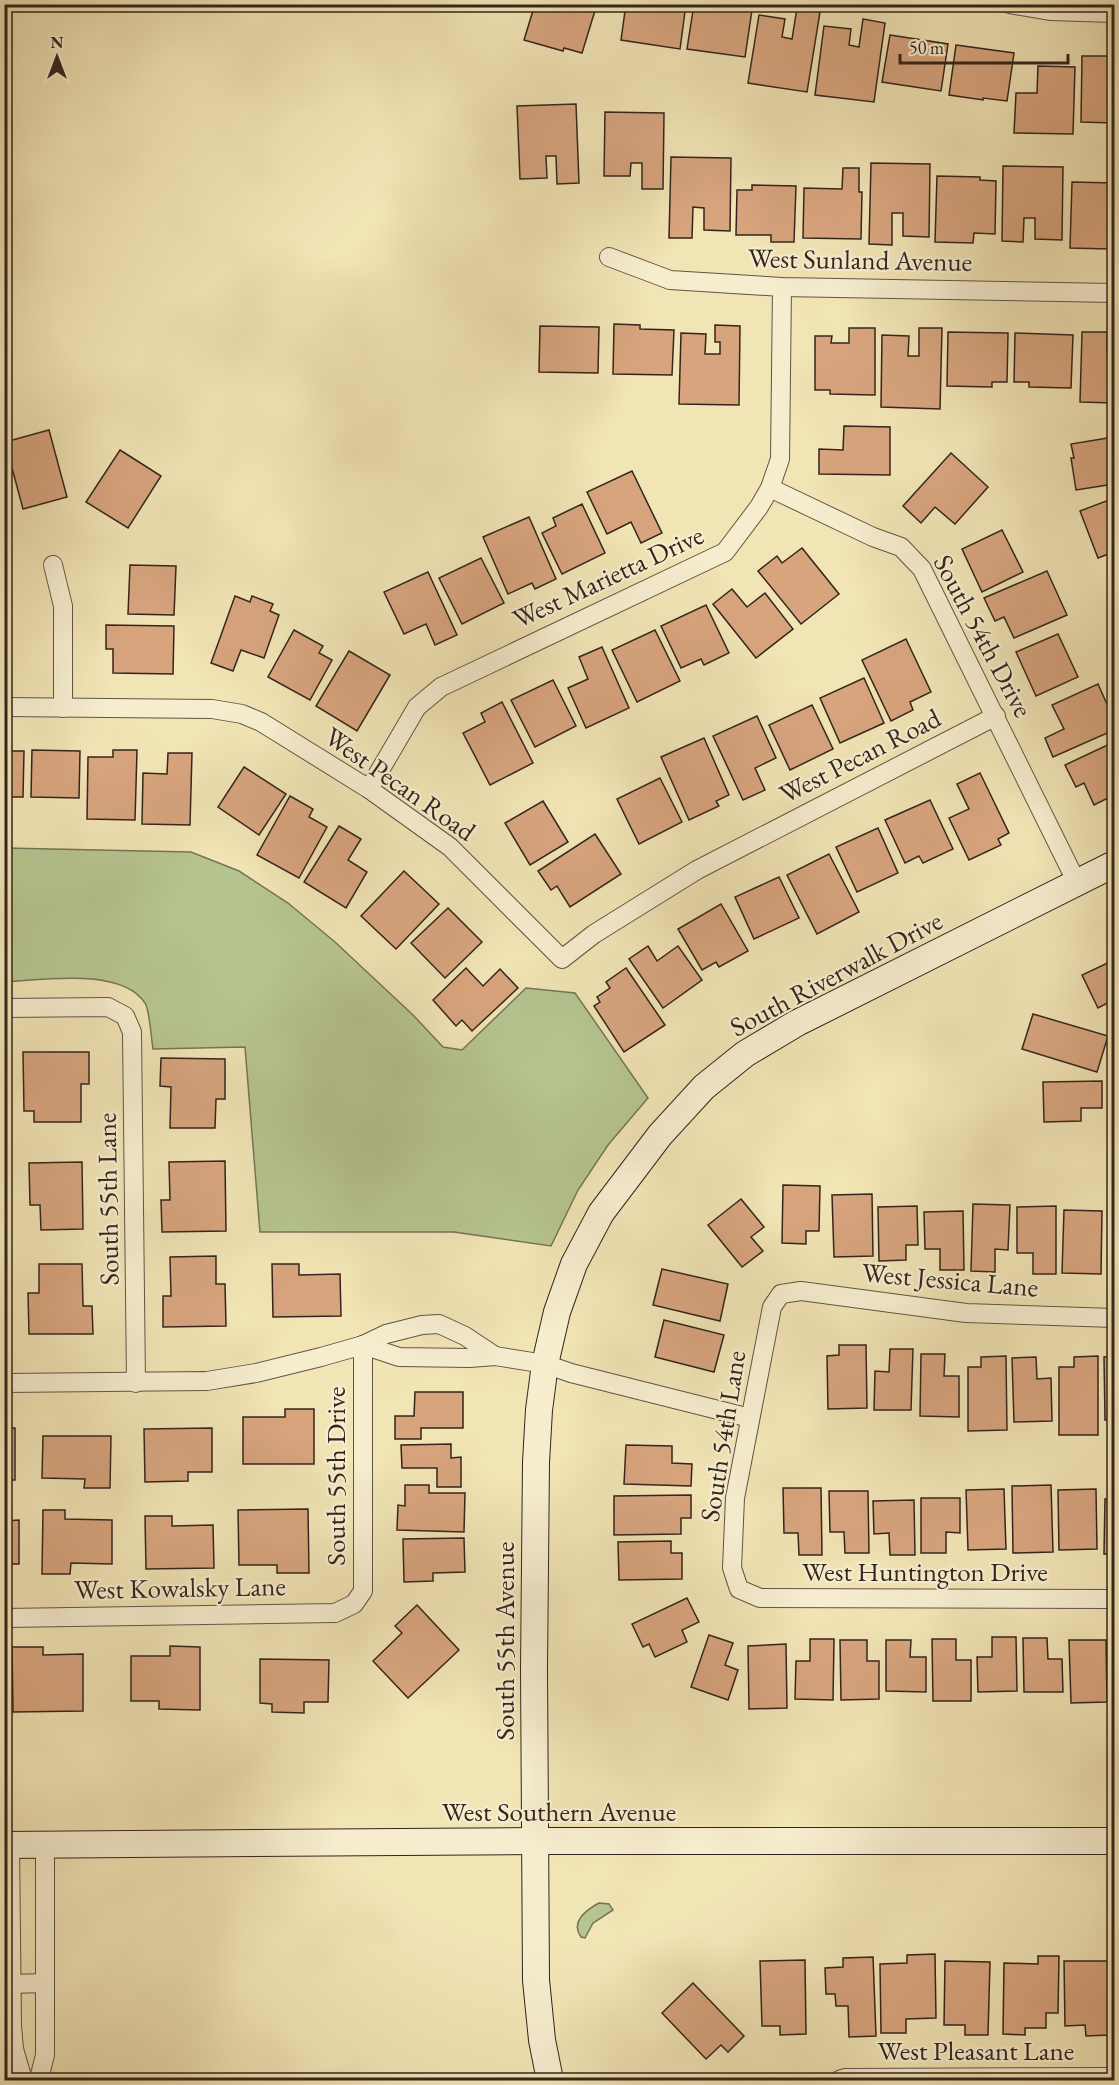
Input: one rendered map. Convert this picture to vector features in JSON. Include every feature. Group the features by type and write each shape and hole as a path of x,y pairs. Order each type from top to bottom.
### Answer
{"street":[{"path":"1009,4 1050,11 1114,13"},
{"name":"West Sunland Avenue","path":"609,257 670,280 782,287 1114,293"},
{"name":"West Marietta Drive","path":"369,789 417,707 441,687 725,552 759,507 770,488 780,459 782,287"},
{"name":"South 54th Drive","path":"770,488 873,537 901,547 922,569 1077,883"},
{"path":"53,565 63,606 63,708"},
{"name":"West Pecan Road","path":"4,706 212,709 242,714 261,722 369,789 450,847 562,959 594,934 697,870 996,716"},
{"name":"South Riverwalk Drive","path":"601,1213 681,1111 704,1087 745,1054 797,1023 1114,864"},
{"name":"South 55th Lane","path":"4,1008 108,1007 125,1016 132,1032 136,1383"},
{"name":"South 55th Avenue","path":"550,2080 540,2023 536,1980 534,1636 536,1462 539,1410 545,1364 556,1312 574,1264 601,1213"},
{"name":"West Jessica Lane","path":"781,1294 801,1291 966,1313 1114,1318"},
{"name":"South 54th Lane","path":"738,1589 732,1568 735,1498 772,1307 781,1294"},
{"path":"4,1383 207,1382 256,1373 363,1345 386,1334 422,1325 439,1324 465,1336 495,1356"},
{"path":"422,1325 422,1357"},
{"path":"363,1345 399,1357 495,1356 545,1364 750,1418"},
{"name":"South 55th Drive","path":"354,1604 363,1591 363,1345"},
{"name":"West Huntington Drive","path":"738,1589 760,1598 1114,1599"},
{"name":"West Kowalsky Lane","path":"4,1618 335,1613 354,1604"},
{"name":"West Southern Avenue","path":"7,1845 536,1841 1114,1841"},
{"path":"37,2080 45,2055 45,1844"},
{"path":"7,1845 14,2049 23,2080"},
{"path":"11,1984 45,1983"},
{"name":"West Pleasant Lane","path":"838,2080 845,2078 1114,2077"}],"green space":[{"path":"5,848 191,852 239,871 288,903 335,942 413,1015 443,1047 462,1050 526,988 575,993 648,1098 608,1145 578,1190 551,1246 454,1232 260,1232 245,1047 153,1049 145,1003 134,992 118,984 80,978 5,982"},
{"path":"599,1903 609,1904 613,1910 593,1923 585,1938 581,1937 578,1932 578,1921 589,1909"}],"building":[{"path":"535,4 597,4 582,53 564,48 563,51 524,40"},
{"path":"626,4 686,4 680,49 621,40"},
{"path":"694,4 752,10 745,57 687,49"},
{"path":"797,8 820,12 807,92 748,83 759,15 785,19 782,37 792,39"},
{"path":"863,19 885,23 874,102 815,95 824,26 851,29 849,45 859,47"},
{"path":"890,35 948,44 941,91 882,82"},
{"path":"956,45 1014,53 1007,101 949,95"},
{"path":"1082,56 1108,56 1108,72 1114,72 1114,123 1081,122"},
{"path":"1038,66 1075,67 1073,134 1014,133 1016,93 1037,93"},
{"path":"576,104 579,183 557,184 556,156 546,156 547,178 520,179 517,106"},
{"path":"605,112 664,113 663,189 642,189 642,163 631,163 630,176 604,176"},
{"path":"671,157 731,158 730,231 704,230 704,208 693,207 692,238 669,238"},
{"path":"871,163 930,164 929,237 903,236 903,213 892,213 892,245 869,244"},
{"path":"1003,166 1063,167 1062,240 1035,239 1035,218 1024,218 1023,242 1002,241"},
{"path":"843,168 859,168 859,192 862,192 861,239 803,238 804,188 842,189"},
{"path":"937,176 980,177 980,180 996,181 995,234 974,233 973,243 935,242"},
{"path":"1072,182 1114,183 1114,238 1110,238 1110,249 1070,248"},
{"path":"752,185 796,186 794,242 771,242 771,235 736,235 737,190 752,190"},
{"path":"614,324 640,325 640,329 674,330 672,375 613,374"},
{"path":"715,325 740,326 739,405 679,404 681,333 706,334 705,354 720,354 720,342 715,342"},
{"path":"540,326 599,327 598,373 539,372"},
{"path":"849,328 875,328 875,395 830,394 830,390 815,390 815,336 832,336 831,343 849,343"},
{"path":"919,328 942,328 940,409 881,407 882,335 909,336 908,356 919,356"},
{"path":"948,332 1008,333 1007,382 992,382 992,387 947,386"},
{"path":"1082,332 1107,332 1107,352 1114,353 1114,403 1080,402"},
{"path":"1015,333 1073,335 1071,388 1029,387 1029,382 1014,382"},
{"path":"844,426 890,427 890,475 819,474 819,449 843,450"},
{"path":"49,430 67,497 23,509 5,442"},
{"path":"1114,437 1114,484 1076,490 1071,444"},
{"path":"120,450 161,476 128,528 86,502"},
{"path":"951,453 988,487 955,524 935,507 921,523 903,506"},
{"path":"632,471 662,533 641,543 631,522 607,534 587,492"},
{"path":"1114,498 1114,552 1098,558 1080,511"},
{"path":"582,504 605,553 562,574 542,533 556,526 553,518"},
{"path":"529,517 556,579 535,589 532,583 508,594 483,537"},
{"path":"1002,530 1023,572 982,592 962,549"},
{"path":"802,548 839,594 801,624 758,571 777,556 782,563"},
{"path":"481,558 504,603 462,624 439,578"},
{"path":"130,565 176,566 174,615 128,614"},
{"path":"1047,571 1067,615 1014,638 1004,617 995,621 984,598"},
{"path":"428,572 457,635 435,645 426,624 404,634 384,592"},
{"path":"732,589 747,607 765,593 793,629 756,658 713,604"},
{"path":"235,596 250,602 252,596 273,604 270,611 279,615 264,658 241,650 233,671 211,663"},
{"path":"706,605 729,653 704,665 701,659 681,668 661,626"},
{"path":"106,625 174,626 173,674 113,673 113,649 106,649"},
{"path":"294,630 323,646 319,653 332,660 310,700 268,677"},
{"path":"655,630 680,681 637,702 612,650"},
{"path":"1058,634 1078,677 1036,696 1016,652"},
{"path":"906,639 931,692 910,702 913,710 891,721 862,660"},
{"path":"602,647 629,708 586,728 568,688 588,679 579,657"},
{"path":"349,651 390,675 357,731 316,706"},
{"path":"864,678 884,723 840,743 820,698"},
{"path":"553,680 576,726 535,747 511,700"},
{"path":"1098,684 1114,720 1114,730 1053,757 1045,738 1064,729 1052,705"},
{"path":"502,702 533,763 490,785 463,733 485,722 481,713"},
{"path":"812,705 833,749 790,770 769,725"},
{"path":"757,716 776,758 755,768 765,790 743,800 713,736"},
{"path":"704,738 729,795 716,801 719,806 689,820 661,757"},
{"path":"1114,742 1114,795 1094,805 1084,783 1076,787 1065,765"},
{"path":"32,750 80,751 79,798 31,797"},
{"path":"113,750 137,750 135,820 87,819 88,757 113,757"},
{"path":"4,751 24,751 23,797 4,797"},
{"path":"168,753 192,753 190,825 142,824 143,773 167,774"},
{"path":"244,767 286,794 259,835 218,807"},
{"path":"980,773 1009,833 998,839 1001,845 969,860 949,818 969,809 957,784"},
{"path":"660,778 682,822 639,844 617,799"},
{"path":"290,796 313,809 309,817 327,827 299,878 257,855"},
{"path":"930,800 953,849 923,863 919,856 905,863 885,820"},
{"path":"543,801 568,842 530,865 505,823"},
{"path":"339,826 361,839 348,860 367,872 346,908 304,882"},
{"path":"878,828 898,873 857,892 836,847"},
{"path":"595,834 621,874 570,907 557,886 551,890 538,871"},
{"path":"829,854 859,912 817,934 787,875"},
{"path":"404,871 439,904 396,949 361,916"},
{"path":"779,877 799,918 754,939 735,897"},
{"path":"721,904 748,951 719,967 716,962 702,970 678,929"},
{"path":"448,908 482,942 445,978 411,943"},
{"path":"648,946 657,961 678,946 702,980 663,1008 629,959"},
{"path":"1114,960 1114,1003 1113,1000 1098,1008 1082,975"},
{"path":"466,968 483,986 500,969 518,988 472,1031 462,1020 456,1026 433,1000"},
{"path":"626,968 665,1025 624,1052 594,1006 600,1002 597,997 610,988 606,982"},
{"path":"1033,1014 1108,1036 1097,1072 1022,1049"},
{"path":"23,1052 89,1052 89,1084 81,1084 81,1122 34,1122 34,1111 24,1111"},
{"path":"161,1058 225,1059 225,1099 216,1099 215,1128 170,1128 171,1087 160,1086"},
{"path":"1102,1081 1102,1108 1081,1108 1081,1121 1044,1122 1043,1082"},
{"path":"225,1161 226,1231 162,1232 161,1200 170,1200 169,1162"},
{"path":"82,1162 83,1229 41,1230 40,1205 30,1205 29,1163"},
{"path":"783,1185 820,1186 819,1231 806,1231 806,1244 782,1243"},
{"path":"872,1194 873,1256 834,1257 832,1195"},
{"path":"1108,1198 1114,1198 1114,1264 1109,1264"},
{"path":"741,1199 764,1227 751,1237 763,1251 742,1267 708,1225"},
{"path":"973,1204 1010,1205 1008,1250 995,1249 995,1272 971,1271"},
{"path":"917,1206 918,1245 906,1245 906,1260 879,1261 878,1207"},
{"path":"1056,1206 1056,1274 1033,1274 1033,1253 1017,1253 1017,1207"},
{"path":"1064,1210 1102,1211 1101,1274 1062,1273"},
{"path":"963,1211 964,1270 940,1270 940,1249 925,1249 924,1212"},
{"path":"216,1256 216,1284 225,1284 226,1326 163,1327 163,1296 171,1296 170,1257"},
{"path":"39,1264 82,1264 83,1306 92,1306 93,1334 29,1334 28,1293 39,1293"},
{"path":"272,1264 299,1264 299,1275 340,1274 341,1316 273,1317"},
{"path":"662,1269 728,1284 720,1321 653,1305"},
{"path":"664,1320 724,1335 714,1372 655,1357"},
{"path":"839,1345 866,1345 867,1408 828,1409 827,1356 839,1355"},
{"path":"890,1349 913,1349 911,1410 874,1410 875,1371 889,1372"},
{"path":"921,1354 945,1354 944,1376 959,1376 959,1417 920,1416"},
{"path":"1006,1356 1007,1430 968,1431 968,1367 981,1367 981,1357"},
{"path":"1098,1356 1098,1435 1059,1435 1059,1367 1074,1367 1074,1357"},
{"path":"1114,1356 1114,1420 1105,1420 1104,1357"},
{"path":"1036,1357 1037,1379 1051,1378 1052,1421 1014,1422 1012,1358"},
{"path":"415,1392 463,1392 463,1428 421,1428 421,1439 395,1439 395,1416 414,1416"},
{"path":"285,1409 314,1409 314,1464 243,1464 243,1417 285,1417"},
{"path":"4,1428 15,1428 15,1480 4,1480"},
{"path":"212,1428 212,1472 188,1472 188,1481 145,1482 144,1429"},
{"path":"43,1436 111,1436 110,1488 84,1488 85,1479 42,1478"},
{"path":"451,1444 451,1458 461,1457 461,1487 437,1487 437,1468 402,1468 401,1445"},
{"path":"626,1445 672,1446 672,1463 692,1464 691,1486 624,1484"},
{"path":"405,1485 429,1485 429,1493 465,1493 464,1532 397,1530 398,1505 405,1506"},
{"path":"1051,1485 1053,1552 1013,1553 1012,1486"},
{"path":"783,1488 821,1488 822,1555 799,1555 798,1533 784,1533"},
{"path":"1004,1489 1006,1549 968,1550 966,1490"},
{"path":"1096,1489 1097,1549 1059,1550 1058,1490"},
{"path":"829,1491 868,1491 869,1553 845,1553 844,1532 830,1532"},
{"path":"691,1495 691,1518 681,1518 681,1534 614,1535 614,1496"},
{"path":"921,1498 960,1498 960,1533 946,1532 946,1553 921,1553"},
{"path":"1105,1499 1114,1499 1114,1554 1104,1554"},
{"path":"914,1500 915,1555 890,1555 889,1533 874,1534 873,1501"},
{"path":"308,1509 309,1573 277,1573 277,1565 239,1565 238,1510"},
{"path":"43,1510 65,1510 65,1519 112,1520 112,1564 71,1563 70,1574 42,1574"},
{"path":"145,1516 172,1516 172,1526 213,1525 214,1568 146,1569"},
{"path":"19,1520 19,1564 4,1564 4,1521"},
{"path":"464,1538 465,1572 433,1573 433,1581 404,1582 403,1539"},
{"path":"671,1541 671,1553 682,1553 682,1579 619,1580 618,1542"},
{"path":"687,1598 699,1622 682,1630 687,1642 655,1657 649,1644 643,1647 632,1624"},
{"path":"417,1605 459,1650 408,1698 373,1661 402,1633 395,1626"},
{"path":"709,1635 733,1643 725,1665 738,1670 728,1700 691,1687"},
{"path":"992,1637 1016,1637 1017,1691 978,1692 977,1657 992,1657"},
{"path":"1023,1638 1047,1638 1048,1659 1062,1659 1063,1692 1024,1692"},
{"path":"810,1639 834,1639 833,1700 795,1699 796,1661 810,1661"},
{"path":"932,1639 956,1639 956,1660 971,1660 971,1701 933,1701"},
{"path":"840,1640 867,1640 867,1661 879,1661 879,1699 841,1700"},
{"path":"886,1640 911,1640 910,1657 926,1657 926,1692 886,1691"},
{"path":"1069,1640 1106,1640 1107,1702 1071,1703"},
{"path":"786,1644 787,1708 749,1709 748,1646"},
{"path":"170,1646 200,1647 200,1710 159,1709 159,1701 131,1701 131,1656 170,1656"},
{"path":"12,1647 43,1647 43,1655 83,1654 83,1711 13,1712"},
{"path":"260,1659 329,1660 328,1702 304,1702 304,1713 272,1712 272,1704 260,1703"},
{"path":"935,1954 936,2018 906,2019 906,2033 881,2033 880,1964 907,1963 907,1955"},
{"path":"1038,1956 1059,1956 1058,2013 1046,2013 1046,2028 1025,2028 1025,2035 1003,2034 1004,1963 1038,1964"},
{"path":"873,1957 876,2036 849,2037 848,2006 836,2006 835,1994 826,1994 825,1968 843,1967 843,1958"},
{"path":"805,1960 806,2034 780,2035 780,2026 762,2026 760,1961"},
{"path":"945,1961 990,1962 988,2035 965,2035 965,2025 944,2025"},
{"path":"1064,1961 1108,1961 1109,2035 1086,2036 1085,2025 1065,2026"},
{"path":"693,1983 744,2036 728,2052 721,2045 706,2059 662,2013"}]}
